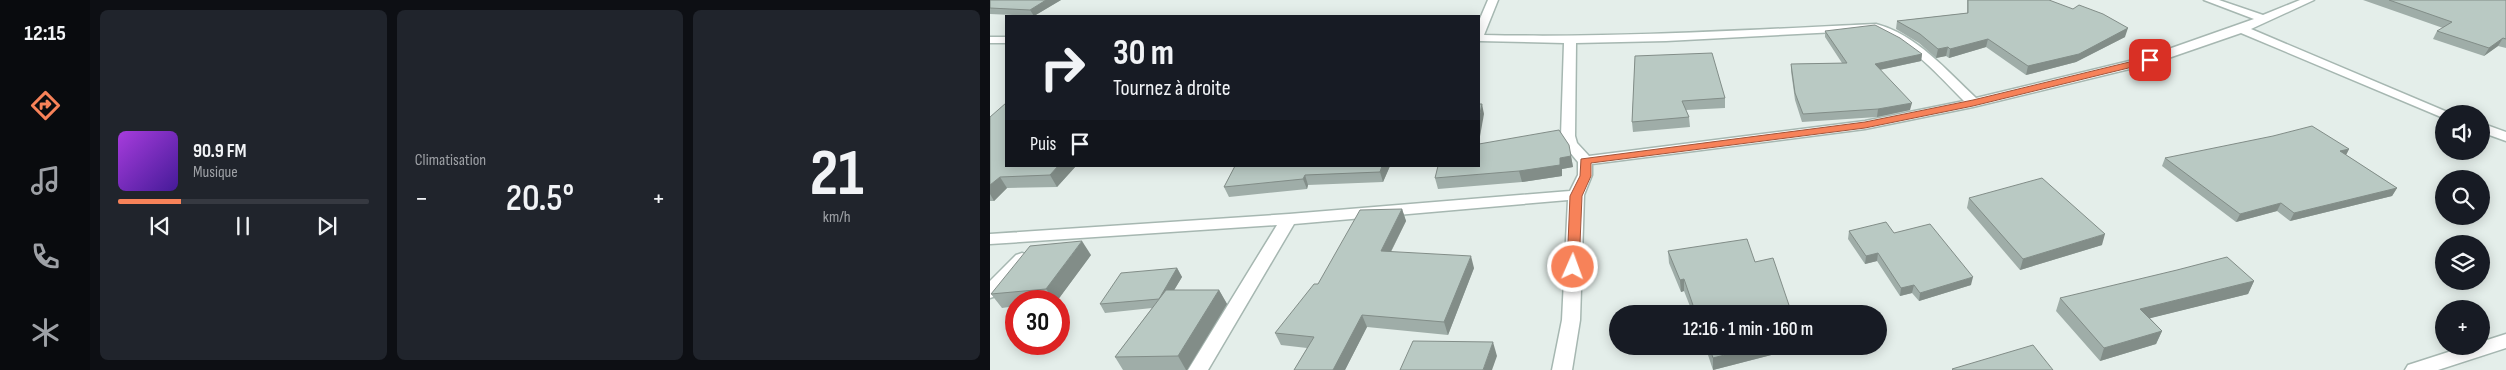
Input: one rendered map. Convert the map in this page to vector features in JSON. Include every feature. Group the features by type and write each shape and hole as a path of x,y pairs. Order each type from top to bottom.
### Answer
{"street":[{"path":"1480,31 1493,0"},
{"path":"2209,0 2263,19"},
{"path":"1585,161 1865,125 1973,103 2150,60 2241,29 2309,0"},
{"path":"1480,38 1570,40 1700,36 1856,26 1876,27 1894,33 1931,63 1973,103"},
{"path":"2241,29 2435,109"},
{"path":"990,40 1005,40"},
{"path":"1562,370 1571,320 1576,196 1585,176 1585,161 1570,144 1568,136 1570,40"},
{"path":"2490,131 2506,137"},
{"path":"990,239 1289,219 1576,196"},
{"path":"1198,370 1289,219"},
{"path":"990,292 1042,237"},
{"path":"2415,370 2506,341"}],"building":[{"path":"990,0 1046,0 1030,10 990,8"},
{"path":"1968,0 2049,0 2073,9 2079,5 2103,14 2128,28 2079,54 2028,66 1988,39 1950,49 1948,47 1938,49 1920,34 1897,21 1968,13"},
{"path":"2389,0 2506,0 2506,39 2503,38 2489,48 2437,31 2452,22"},
{"path":"1875,25 1900,38 1922,54 1875,64 1912,103 1878,109 1803,114 1795,93 1791,64 1847,63 1825,31"},
{"path":"1712,53 1725,98 1682,101 1689,117 1632,122 1635,56"},
{"path":"1005,104 1005,167 1057,167 1050,175 1000,177 990,185 990,117"},
{"path":"2312,126 2349,149 2340,151 2397,188 2294,213 2281,203 2240,214 2165,158 2273,136"},
{"path":"1559,130 1569,145 1571,156 1560,158 1560,165 1519,171 1435,178 1438,167 1480,167 1480,144"},
{"path":"1234,167 1382,167 1380,172 1305,175 1303,179 1224,187"},
{"path":"2042,178 2105,234 2023,259 1969,198"},
{"path":"1402,209 1381,251 1471,256 1444,322 1362,315 1333,370 1294,370 1314,337 1275,333 1314,284 1318,284 1360,210"},
{"path":"1886,222 1894,233 1930,224 1973,277 1920,293 1914,285 1901,288 1878,253 1866,256 1849,231"},
{"path":"1747,239 1755,262 1773,258 1789,305 1693,305 1684,279 1680,280 1668,251"},
{"path":"1082,241 1046,289 1005,290 1005,293 991,294 1030,246"},
{"path":"2227,257 2254,281 2140,309 2162,331 2104,348 2060,298 2177,270"},
{"path":"1177,268 1159,299 1100,304 1121,273"},
{"path":"1166,290 1219,290 1178,356 1115,357"},
{"path":"1413,341 1493,342 1483,370 1400,370"},
{"path":"2033,345 2053,370 1952,369"},
{"path":"1712,355 1724,355 1713,358"}],"route":[{"path":"1573,267 1576,196 1585,176 1585,161 1865,125 1973,103 2150,60"}]}
